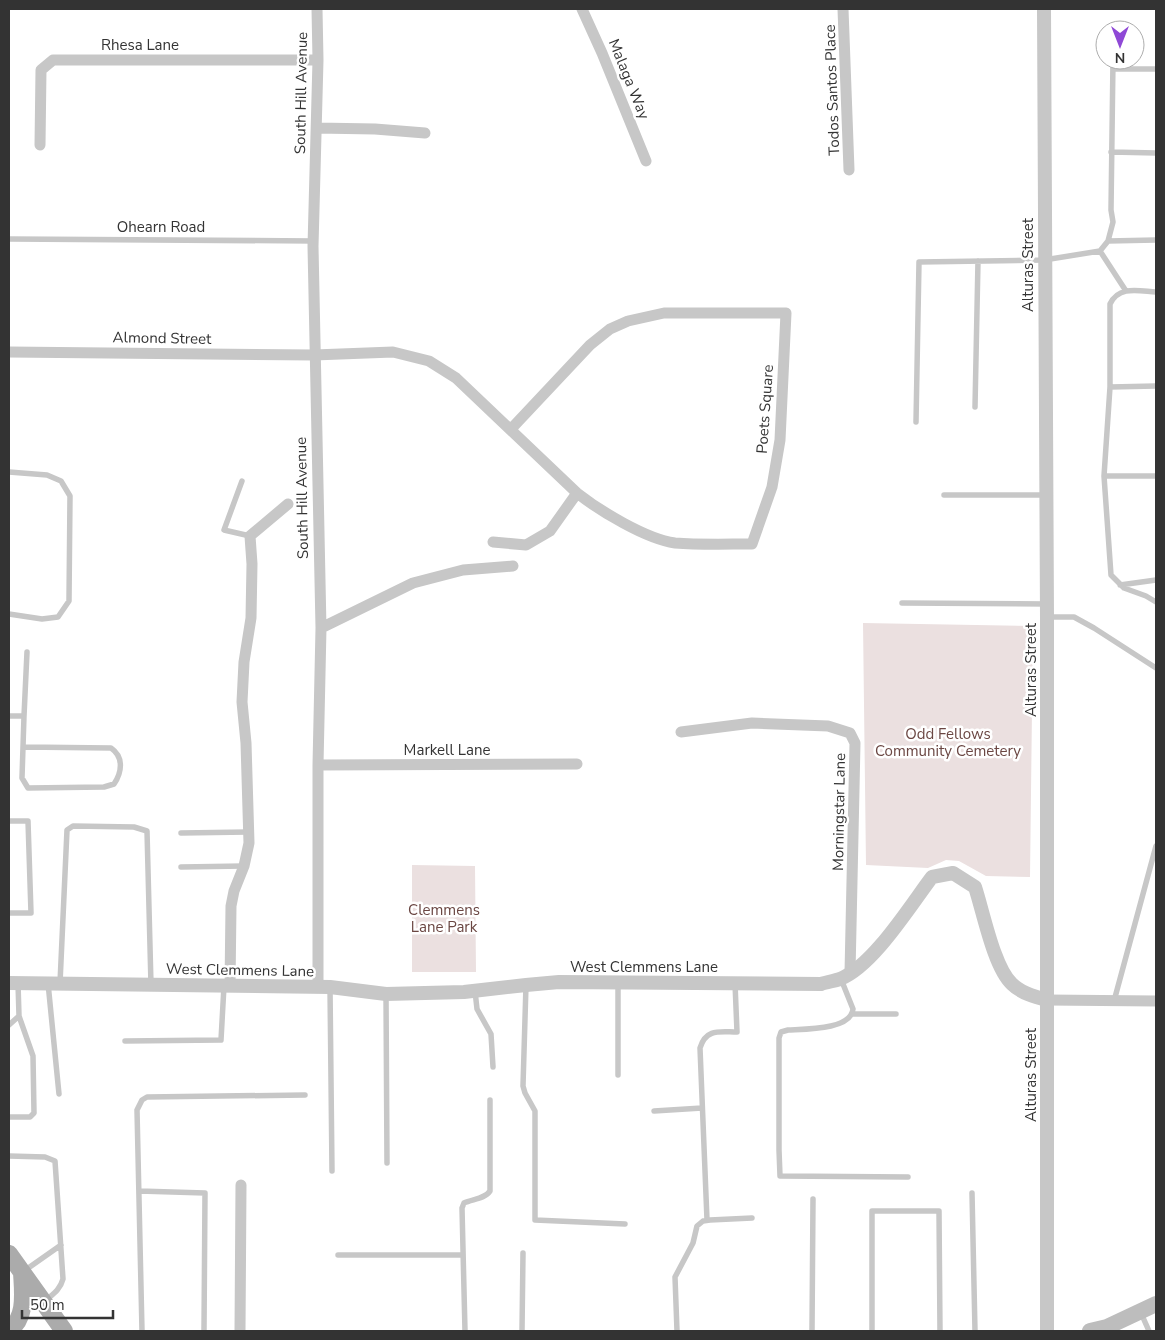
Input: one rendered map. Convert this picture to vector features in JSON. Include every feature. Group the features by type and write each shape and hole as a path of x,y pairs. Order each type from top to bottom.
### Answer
{"main road":[{"path":"13,1261 64,1331"},
{"path":"9,1330 19,1320 23,1306 13,1261"},
{"path":"1090,1331 1107,1327 1156,1304"}],"street":[{"name":"South Hill Avenue","path":"316,9 318,60 313,241 321,628 318,765 324,987"},
{"name":"Malaga Way","path":"582,9 646,161"},
{"name":"Todos Santos Place","path":"843,9 849,170"},
{"name":"Alturas Street","path":"1044,9 1044,260 1047,495 1047,1331"},
{"name":"Rhesa Lane","path":"40,145 41,70 53,60 318,60"},
{"path":"316,128 375,129 424,133"},
{"name":"Poets Square","path":"314,354 394,352 429,361 456,378 577,493 593,505 640,532 674,543 752,544 772,486 780,440 786,313 664,313 628,321 610,330 590,345 511,429"},
{"name":"Almond Street","path":"9,352 314,354"},
{"path":"493,542 526,545 550,531 577,493"},
{"path":"227,986 231,906 234,891 244,866 249,843 246,743 242,702 244,662 250,618 252,564 250,536 288,504"},
{"path":"321,628 413,583 463,570 513,566"},
{"name":"Morningstar Lane","path":"681,732 752,724 828,726 850,733 855,743 846,976"},
{"name":"Markell Lane","path":"318,765 577,764"},
{"name":"West Clemmens Lane","path":"14,983 324,987 386,994 475,991 559,982 821,984 846,976 876,952 932,878 953,873 975,887 998,963 1012,984 1034,997 1047,1000 1156,1001"},
{"path":"240,1331 241,1185"}],"lane":[{"path":"916,422 919,262 1044,260 1100,251 1108,241 1113,222 1111,210 1113,70"},
{"path":"1111,152 1156,153"},
{"name":"Ohearn Road","path":"9,238 313,241"},
{"path":"1108,241 1156,240"},
{"path":"1100,251 1126,291"},
{"path":"976,407 978,261"},
{"path":"1156,292 1126,291 1118,293 1110,304 1110,386 1104,476 1111,575 1124,588 1156,602"},
{"path":"1110,386 1156,386"},
{"path":"9,472 47,475 61,481 70,496 70,506 69,601 58,616 42,619 9,614"},
{"path":"1104,476 1156,476"},
{"path":"242,482 224,530 250,536"},
{"path":"944,495 1047,495"},
{"path":"1120,584 1156,580"},
{"path":"902,603 1047,610 1074,617 1156,668"},
{"path":"23,747 111,748 117,753 120,761 119,776 114,784 104,787 28,788 22,778 23,747 24,716 27,652"},
{"path":"9,716 24,716"},
{"path":"9,821 28,822 31,913 9,913"},
{"path":"59,1094 54,983 67,830 74,826 134,827 147,831 151,985"},
{"path":"181,833 248,832"},
{"path":"1114,1000 1156,846"},
{"path":"181,868 244,866"},
{"path":"846,976 853,1009 853,1014 850,1018 842,1024 788,1030 781,1032 778,1038 778,1150 780,1176 908,1176"},
{"path":"9,1117 30,1117 34,1113 33,1056 19,1016 14,983"},
{"path":"618,983 618,1075"},
{"path":"707,1220 700,1048 703,1039 713,1032 737,1032 736,983"},
{"path":"526,985 523,1086 535,1111 535,1220 624,1224"},
{"path":"125,1041 222,1040 227,986"},
{"path":"324,987 332,1171"},
{"path":"475,991 477,1010 490,1034 493,1067"},
{"path":"386,994 387,1163"},
{"path":"853,1014 896,1014"},
{"path":"9,1025 19,1016"},
{"path":"142,1331 136,1110 142,1100 147,1097 305,1095"},
{"path":"465,1331 462,1208 464,1203 484,1197 490,1191 490,1100"},
{"path":"654,1111 702,1108"},
{"path":"9,1156 45,1157 55,1161 62,1245 62,1285 57,1292 43,1302"},
{"path":"139,1191 205,1193 204,1331"},
{"path":"972,1193 975,1331"},
{"path":"812,1331 813,1199"},
{"path":"872,1331 872,1211 939,1210 940,1331"},
{"path":"677,1331 675,1277 693,1243 697,1226 707,1220 752,1218"},
{"path":"13,1261 62,1245"},
{"path":"522,1331 523,1252"},
{"path":"338,1255 463,1255"},
{"path":"1140,1311 1149,1331"}],"green space":[{"name":"Odd Fellows Community Cemetery","path":"863,623 1033,626 1030,877 986,876 959,861 946,860 928,868 866,865"},
{"name":"Clemmens Lane Park","path":"412,865 475,866 476,972 412,972"}]}
